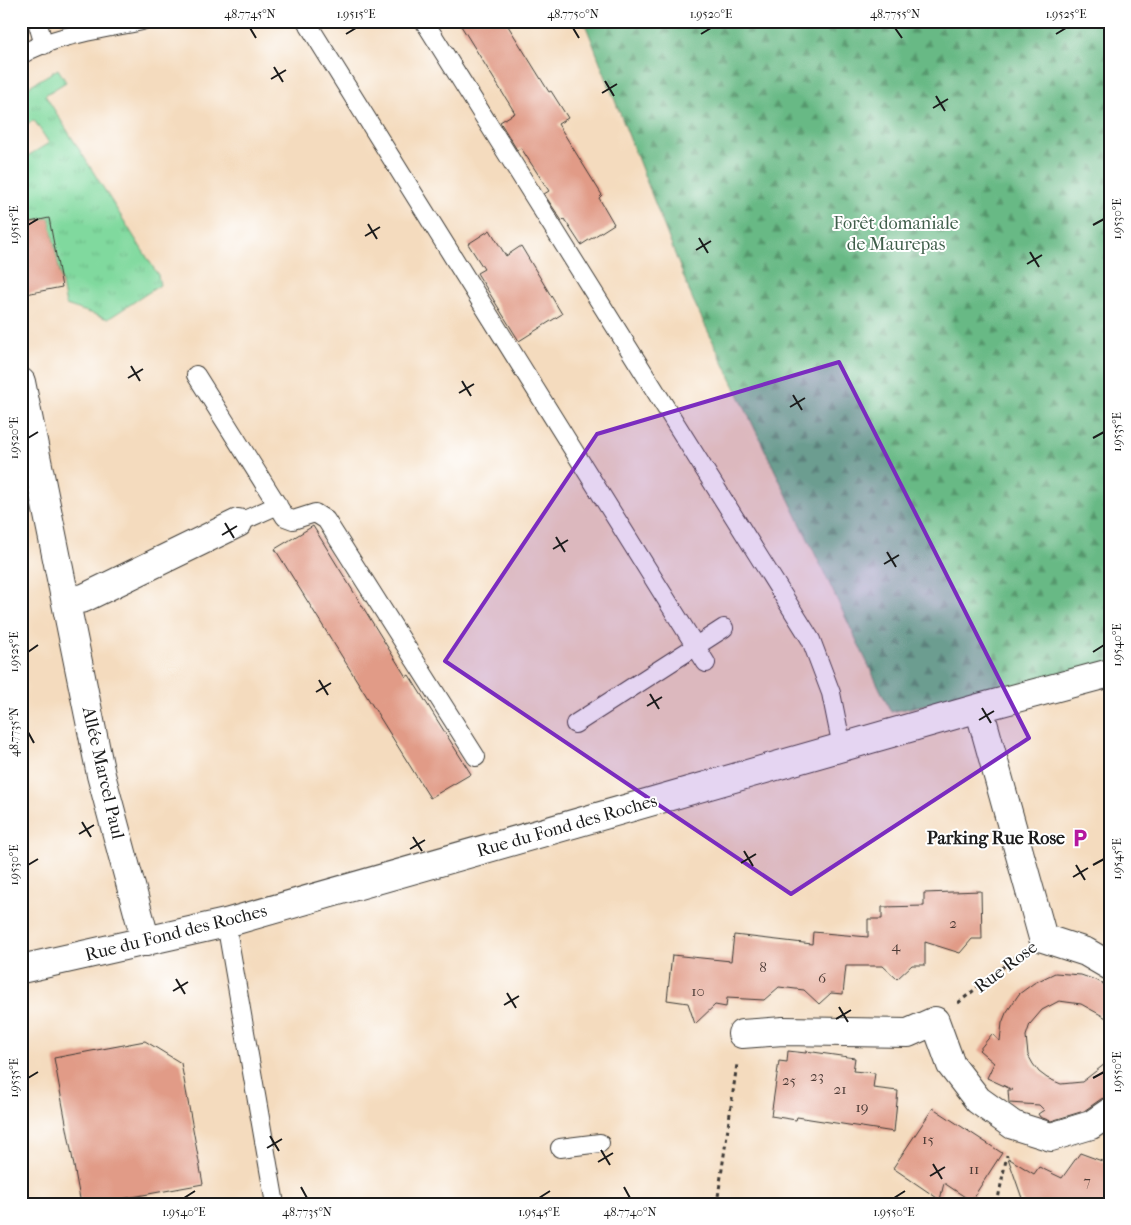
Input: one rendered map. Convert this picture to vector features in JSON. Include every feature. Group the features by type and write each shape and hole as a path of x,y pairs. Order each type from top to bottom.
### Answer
{"street":[{"name":"Allée Marcel Paul","path":"21,382 101,775 146,942"},
{"path":"66,602 84,598 238,523"},
{"name":"Rue du Fond des Roches","path":"21,970 226,923 979,708 1110,673"},
{"path":"979,708 1044,938"},
{"name":"Rue Rose","path":"1044,938 1086,952 1110,966"},
{"path":"742,1034 783,1031 908,1033 935,1021 951,1065 978,1100 1013,1125 1051,1137 1090,1125 1110,1112"}],"lane":[{"path":"37,21 44,45"},
{"path":"21,55 31,49 60,39 111,24 142,21"},
{"path":"306,21 706,663"},
{"path":"424,21 811,640 831,693 842,747"},
{"path":"196,375 285,517 293,520 315,512 326,520 476,757"},
{"path":"238,523 278,504"},
{"path":"574,724 724,628"},
{"path":"226,923 275,1204"},
{"path":"560,1148 600,1143"}],"path":[{"name":"Rue Rose","path":"935,1021 1016,957 1044,938"},
{"path":"717,1204 742,1034"},
{"path":"998,1204 1013,1125"}],"highlighted area":[{"path":"839,362 1029,738 791,894 445,661 597,434"}],"green space":[{"name":"Forêt domaniale de Maurepas","path":"584,21 1110,21 1110,665 891,712 692,298"},
{"path":"58,69 66,82 45,95 158,275 160,285 108,319 66,305 49,218 21,224 21,160 49,143 34,120 21,127 21,91"}],"building":[{"path":"458,21 505,21 549,92 551,91 568,118 558,124 602,195 599,198 614,224 581,245 564,219 562,221 544,194 549,191 521,148 517,150 500,122 515,113"},
{"path":"49,218 62,287 26,294 21,268 21,224"},
{"path":"490,230 506,256 521,246 562,314 519,341 477,273 484,269 468,244"},
{"path":"313,526 406,677 409,675 471,774 430,798 275,549"},
{"path":"981,891 982,939 972,939 960,953 925,942 925,965 912,965 897,979 883,966 846,966 843,994 831,993 819,1004 804,990 779,987 764,1000 727,998 726,1007 715,1005 695,1024 688,1003 667,1000 672,955 731,961 734,935 812,944 813,932 868,937 868,919 882,919 882,907 924,906 924,893"},
{"path":"1055,973 1081,975 1110,988 1110,1020 1081,1004 1059,1001 1042,1010 1030,1024 1026,1036 1028,1055 1039,1072 1061,1084 1082,1082 1110,1060 1110,1096 1101,1099 1084,1111 1051,1121 1040,1117 1038,1114 1044,1110 1039,1105 1009,1103 1008,1090 1013,1090 987,1078 994,1063 979,1050 992,1034 1000,1041 1002,1023 1006,1013 1019,994 1034,983"},
{"path":"145,1041 181,1063 203,1184 94,1204 81,1204 54,1058"},
{"path":"788,1051 806,1053 806,1051 855,1058 853,1071 875,1073 873,1088 898,1091 894,1132 797,1117 796,1120 771,1116 779,1061 787,1062"},
{"path":"933,1108 1002,1153 971,1201 944,1183 940,1200 893,1168"},
{"path":"1080,1153 1110,1164 1110,1204 1024,1204 1008,1158 1034,1174 1039,1167 1062,1178"}],"place":[{"name":"Parking Rue Rose","path":"1080,838"}]}
